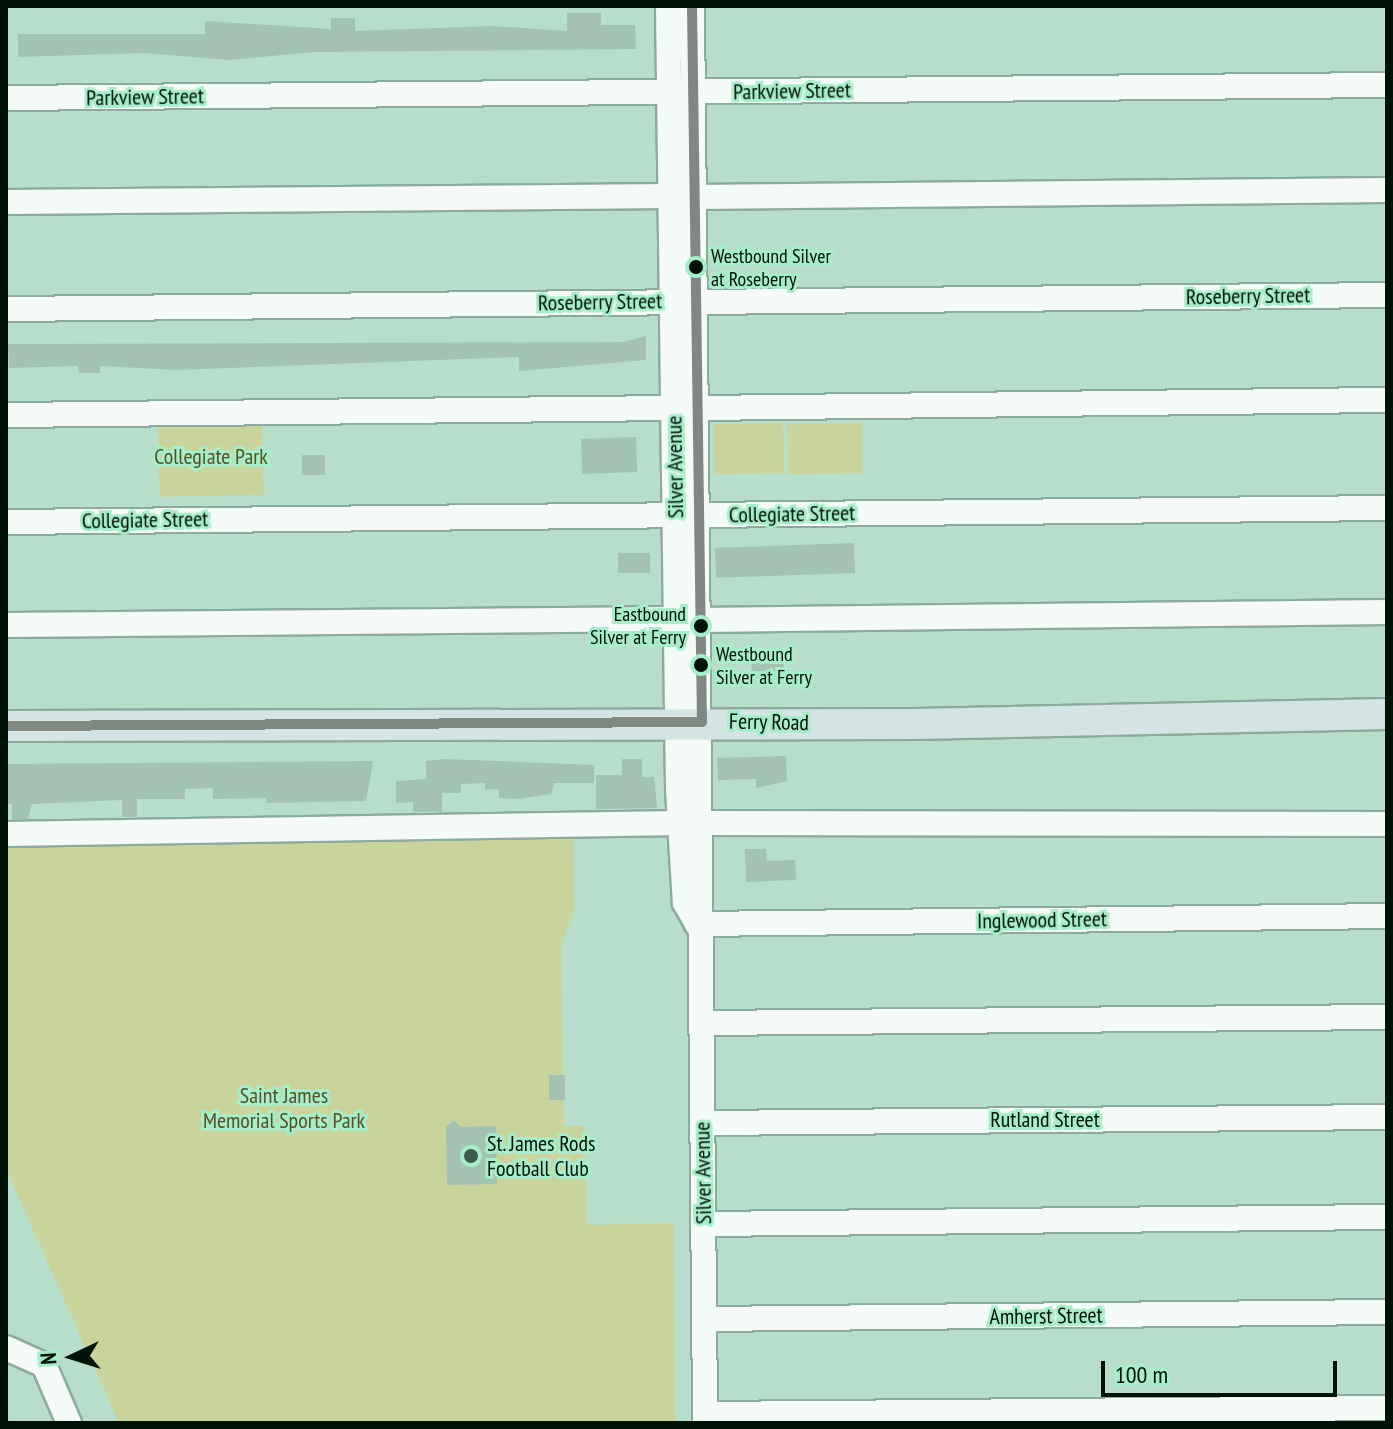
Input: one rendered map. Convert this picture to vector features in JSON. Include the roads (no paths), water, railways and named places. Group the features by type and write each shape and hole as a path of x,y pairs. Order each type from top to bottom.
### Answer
{"main road":[{"name":"Ferry Road","path":"6,726 1387,714"}],"street":[{"name":"Silver Avenue","path":"668,6 681,92 687,515 700,620 689,721"},
{"name":"Silver Avenue","path":"681,92 692,6"},
{"name":"Parkview Street","path":"6,98 1387,85"},
{"path":"6,202 1387,190"},
{"name":"Roseberry Street","path":"6,309 1387,295"},
{"path":"6,415 1387,400"},
{"name":"Collegiate Street","path":"6,522 1387,508"},
{"name":"Silver Avenue","path":"687,515 676,619 689,721 690,823 701,1023 705,1419"},
{"path":"700,620 1387,612"},
{"path":"6,625 676,619"},
{"path":"6,834 690,823 1387,824"},
{"name":"Inglewood Street","path":"697,924 1387,916"},
{"path":"701,1023 1387,1017"},
{"name":"Rutland Street","path":"703,1123 1387,1117"},
{"path":"704,1224 1387,1217"},
{"name":"Amherst Street","path":"705,1319 1387,1312"},
{"path":"6,1348 44,1365 69,1423"},
{"path":"705,1419 1387,1408"}],"place":[{"name":"Westbound Silver at Roseberry","path":"696,267"},
{"name":"Eastbound Silver at Ferry","path":"701,626"},
{"name":"Westbound Silver at Ferry","path":"701,665"},
{"name":"St. James Rods Football Club","path":"471,1156"}],"park label":[{"name":"Collegiate Park","path":"211,457"},
{"name":"Saint James Memorial Sports Park","path":"284,1108"}]}
